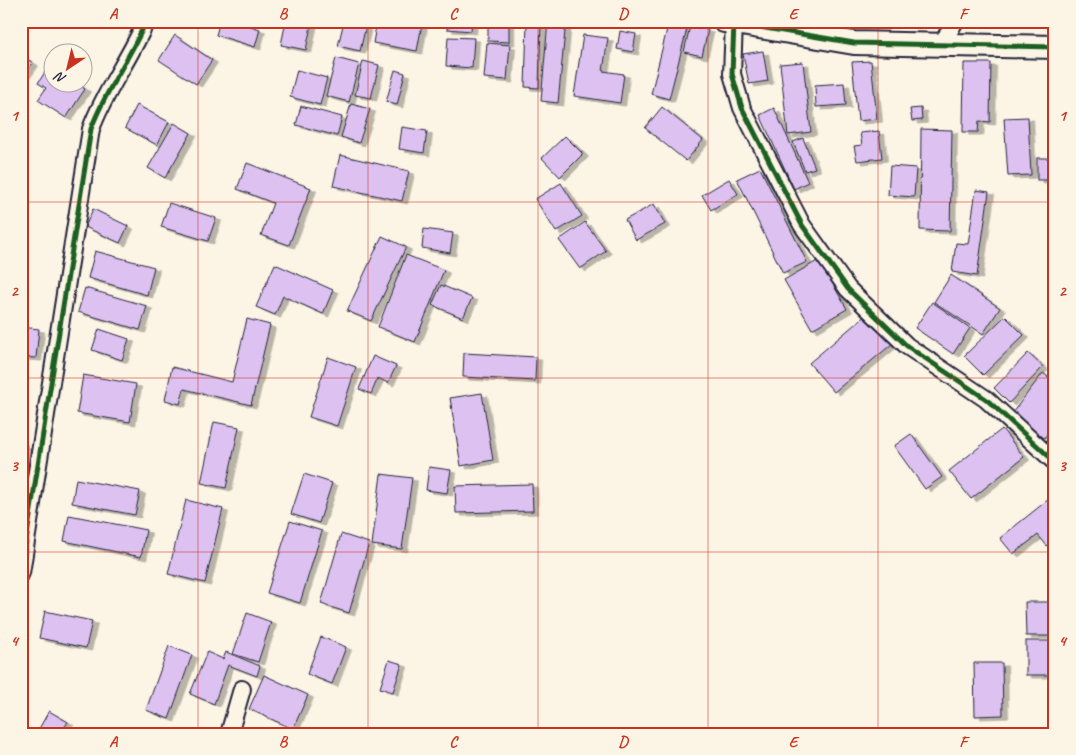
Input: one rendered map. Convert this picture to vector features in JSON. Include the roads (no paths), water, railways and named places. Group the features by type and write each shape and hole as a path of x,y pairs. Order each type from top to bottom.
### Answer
{"street":[{"path":"21,573 91,129 100,103 133,52 146,21"},
{"path":"942,44 955,21"},
{"path":"1055,46 854,43 741,23 732,74 742,108 802,225 848,290 906,346 986,399 1055,462"},
{"path":"229,734 242,689"}]}
